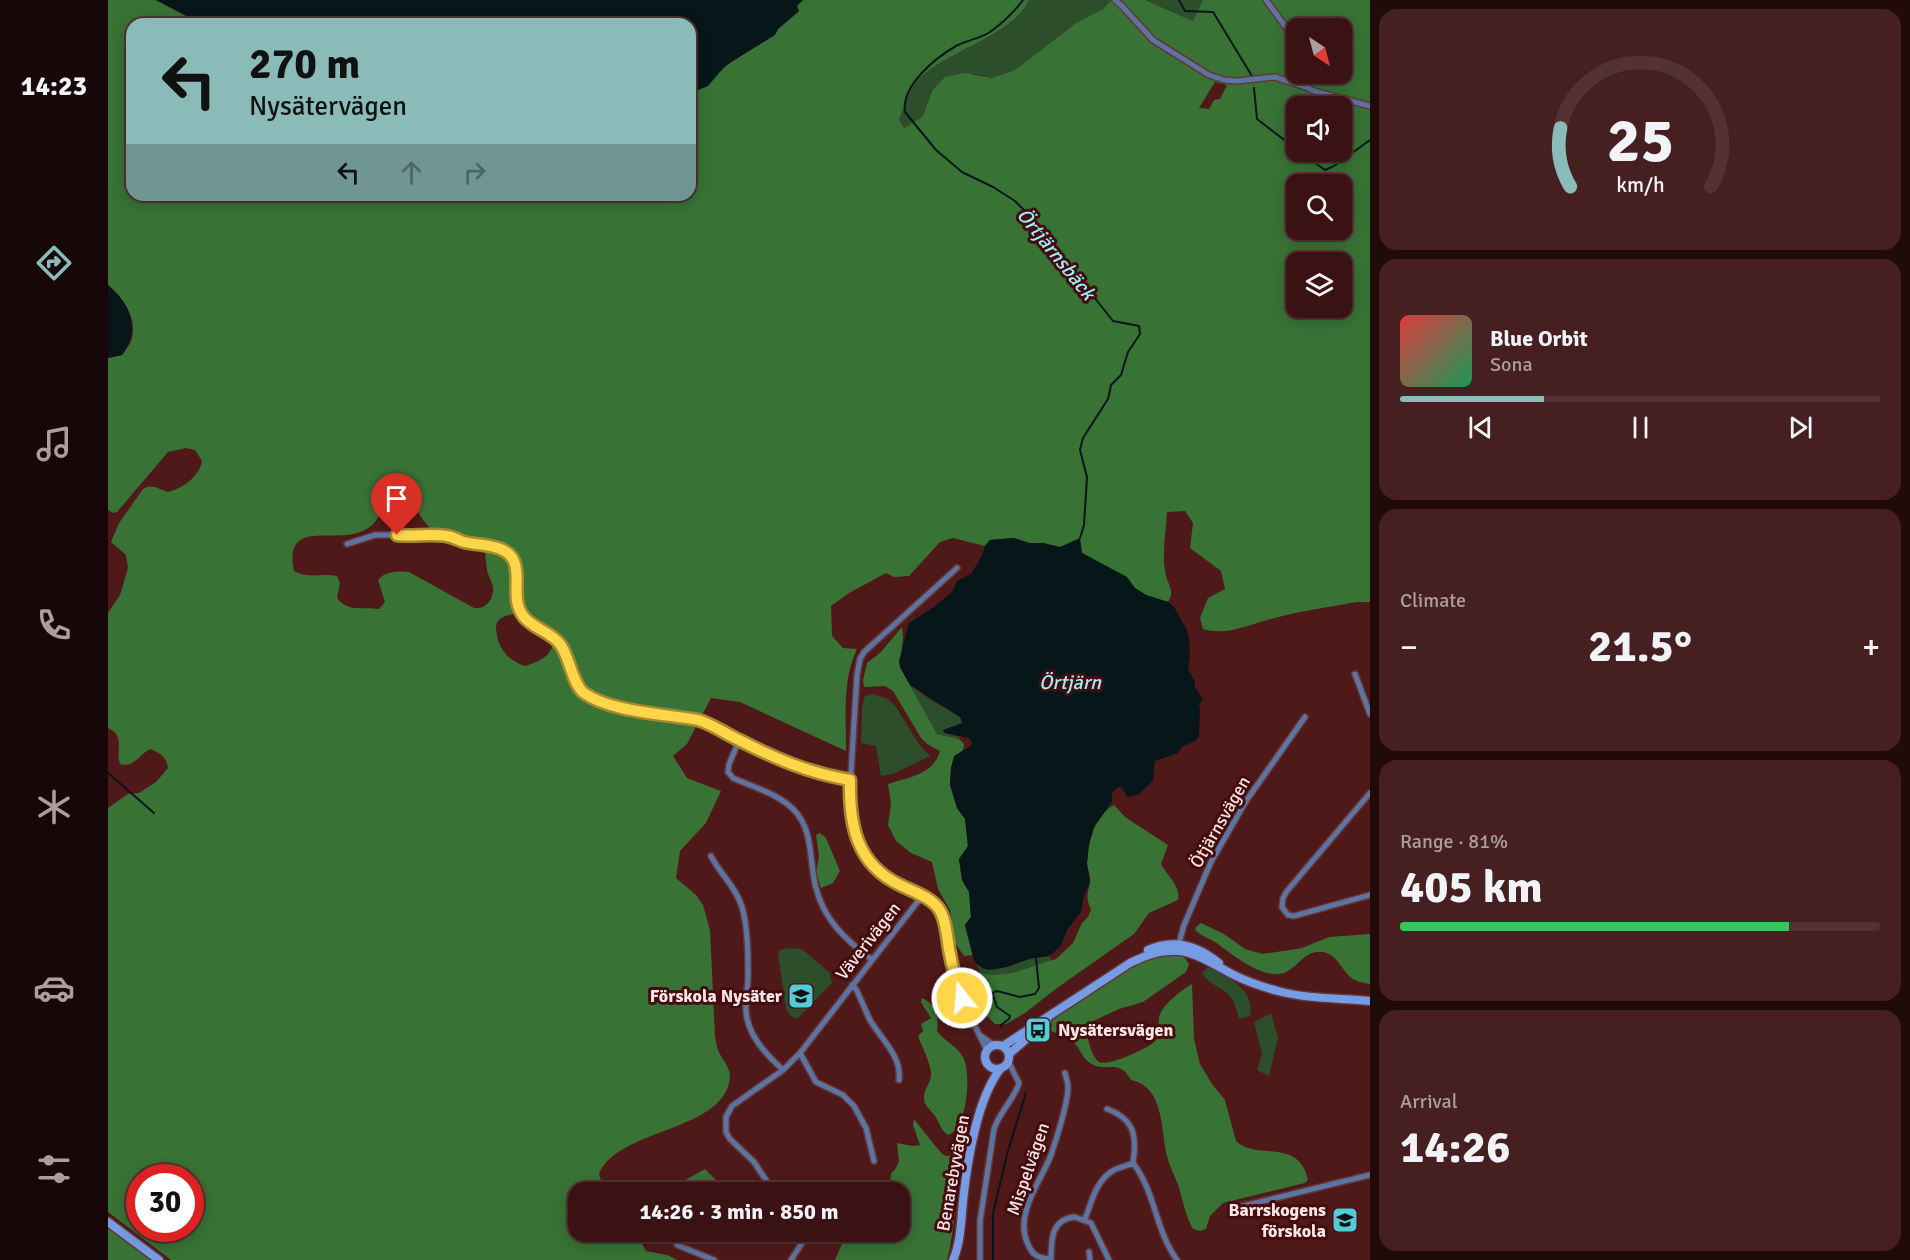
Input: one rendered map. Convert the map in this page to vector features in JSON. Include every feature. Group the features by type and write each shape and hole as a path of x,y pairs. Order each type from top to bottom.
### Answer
{"street":[{"path":"1115,0 1153,40 1209,75 1237,81 1275,77 1329,96 1370,106"},
{"path":"1266,0 1286,28"},
{"path":"347,544 375,535 445,535 465,542 505,550 516,566 515,590 519,609 534,627 560,645 581,691 613,705 702,721 739,741 810,771 850,780"},
{"path":"957,568 864,652 860,659 850,780 851,822 861,848 871,862 894,882 935,904 941,912 958,989 967,1012 981,1036 995,1047 1019,1083 994,1128 980,1221 980,1260"},
{"path":"1354,674 1370,714"},
{"name":"Ötjärnsvägen","path":"1178,947 1184,925 1210,862 1246,801 1305,717"},
{"path":"739,741 728,772 795,810 800,817 809,843 815,887 825,914 840,933 871,959"},
{"path":"1370,793 1287,891 1283,898 1282,908 1288,915 1294,916 1370,895"},
{"path":"711,856 717,868 728,879 742,906 748,977 746,1012 748,1022 756,1040 783,1070"},
{"name":"Väverivägen","path":"768,1182 758,1167 730,1139 726,1132 726,1117 732,1106 783,1070 800,1053 922,896"},
{"name":"Benarebyvägen","path":"953,1260 974,1135 986,1091 988,1065 986,1058 995,1047 1051,1015 1130,963 1137,956 1153,947 1178,947 1205,952 1237,976 1259,986 1301,996 1370,1001"},
{"path":"852,985 869,1019 900,1067 899,1080"},
{"name":"Benarebyvägen","path":"986,1091 1005,1063 1051,1015"},
{"path":"800,1053 816,1082 843,1095 854,1106 866,1128 874,1161"},
{"path":"988,1065 994,1068 1005,1063"},
{"name":"Mispelvägen","path":"1051,1259 1039,1258 1033,1254 1025,1238 1024,1226 1032,1195 1050,1157 1057,1135 1068,1087 1065,1074"},
{"path":"1107,1109 1122,1116 1130,1125 1135,1146 1133,1163 1146,1184 1163,1239 1177,1260"},
{"path":"1085,1219 1096,1190 1103,1179 1113,1171 1133,1163"},
{"path":"1236,1210 1235,1208 1370,1175"},
{"path":"1051,1259 1051,1237 1057,1226 1070,1217 1085,1219 1095,1227 1109,1260"},
{"path":"108,1222 159,1260"},
{"path":"791,1260 802,1242"},
{"path":"677,1245 714,1260"},
{"path":"1089,1252 1090,1260"}],"green space":[{"path":"108,0 156,0 190,18 126,18 126,201 696,201 696,90 732,61 774,35 799,11 796,6 803,0 1029,0 1010,23 946,59 916,82 899,120 904,128 923,116 932,91 945,77 965,73 992,78 1015,70 1076,23 1103,9 1111,0 1145,0 1193,21 1203,0 1370,0 1370,602 1303,611 1229,630 1203,629 1200,618 1208,598 1225,589 1221,571 1190,548 1193,523 1185,511 1167,512 1164,556 1166,575 1171,590 1168,602 1146,595 1135,588 1126,577 1082,553 1014,538 990,540 985,546 953,538 940,542 909,576 894,577 886,573 849,593 831,606 832,636 843,648 857,649 847,686 846,751 740,702 711,698 687,744 673,756 687,778 721,791 706,823 680,851 676,878 696,895 703,905 710,930 715,1036 718,1050 730,1074 725,1093 712,1107 694,1119 627,1147 610,1159 599,1174 602,1182 568,1182 568,1242 641,1242 646,1251 667,1255 678,1260 171,1260 147,1242 204,1242 204,1164 126,1164 126,1226 108,1212 108,808 128,794 139,793 156,782 168,768 162,756 150,749 133,763 120,764 117,735 108,728 108,613 120,595 128,568 126,555 111,542 119,523 143,489 153,487 168,492 179,488 194,477 202,461 195,450 186,448 168,452 117,512 113,513 108,510 108,358 122,355 132,338 131,315 128,308 108,285","holes":["1215,82 1227,85 1220,99 1214,100 1209,109 1199,108","398,490 404,494 433,530 446,530 483,540 487,570 493,587 492,596 486,605 474,608 409,572 401,572 388,573 378,580 385,602 379,609 351,607 341,603 337,598 340,583 337,576 305,575 294,571 293,555 296,545 303,539 312,536 349,535 360,532 375,522 379,516 380,504 388,494","526,612 543,628 556,635 552,647 546,656 525,666 510,658 503,650 498,640 496,626 501,619 507,616"]},
{"path":"1029,0 1111,0 1103,9 1076,23 1015,70 992,78 975,74 932,91 923,116 904,128 899,120 916,82 946,59 1010,23"},
{"path":"1145,0 1203,0 1193,21"},
{"path":"902,627 900,667 937,734 959,739 964,744 963,750 954,757 950,785 957,808 965,819 968,847 959,859 962,880 969,892 971,917 965,925 973,955 964,956 955,943 950,910 938,889 932,862 911,853 896,841 888,825 891,804 888,784 926,770 937,759 940,751 921,738 893,691 885,686 864,687 863,680 867,663 881,652"},
{"path":"910,685 932,701 959,715 962,723 943,731 960,737 959,739 937,734"},
{"path":"873,694 888,699 896,707 919,744 930,756 893,774 881,776 876,746 861,743 862,706 865,696"},
{"path":"1114,805 1125,817 1168,845 1161,864 1178,890 1178,900 1149,913 1134,934 1025,1013 1006,1024 995,1024 985,1014 967,983 976,973 995,975 1013,973 1056,959 1073,943 1091,909 1088,899 1090,879 1087,863 1091,838 1097,822 1107,809"},
{"path":"820,833 826,838 840,871 833,883 821,888 816,873 819,856 816,835"},
{"path":"1201,923 1224,934 1245,949 1263,954 1302,948 1329,937 1370,934 1370,984 1353,979 1333,956 1323,952 1308,955 1288,971 1280,974 1260,971 1197,932 1196,927"},
{"name":"Förskola Nysäter","path":"802,949 830,973 832,983 797,1019 790,1016 786,1009 778,954 780,950"},
{"path":"1173,955 1184,957 1189,964 1186,972 1143,1002 1119,1009 1089,1023 1085,1028 1094,1056 1099,1062 1110,1062 1136,1053 1150,1045 1157,1039 1159,1016 1164,1008 1175,996 1192,984 1194,1039 1200,1064 1225,1100 1236,1141 1245,1147 1287,1154 1303,1167 1308,1180 1305,1183 1223,1203 1210,1216 1206,1229 1200,1231 1193,1229 1188,1218 1169,1162 1160,1112 1150,1092 1142,1084 1131,1080 1122,1069 1096,1066 1090,1063 1078,1047 1064,1036 1051,1031 1052,1021 1111,977 1149,957"},
{"path":"1049,956 1058,968 990,1012 977,965 996,969 1029,959"},
{"path":"1208,967 1231,980 1244,991 1251,1007 1250,1016 1239,1019 1229,995 1202,973"},
{"path":"922,998 931,1004 936,1012 937,1031 960,1053 966,1065 967,1087 963,1112 960,1123 948,1135 924,1099 931,1073 928,1059 918,1036 923,1031 921,1024 931,1018 921,1002"},
{"path":"1271,1013 1278,1038 1269,1076 1257,1070 1262,1054 1254,1022"},
{"path":"914,1119 944,1155 949,1156 958,1152 962,1157 947,1260 835,1260 843,1242 910,1242 910,1182 890,1182 891,1174 899,1161 897,1143 920,1145 913,1125"},
{"path":"705,1169 718,1182 681,1182"},
{"path":"108,1226 126,1242 153,1260 108,1260"}],"water":[{"path":"156,0 803,0 797,6 799,11 778,29 775,35 725,66 708,86 698,90 696,90 696,18 190,18"},
{"path":"108,285 123,300 131,318 132,327 128,346 122,355 108,358"},
{"name":"Örtjärn","path":"1014,538 1028,543 1043,543 1060,547 1080,538 1082,553 1127,577 1135,588 1146,595 1168,602 1174,607 1189,638 1188,669 1203,699 1199,705 1199,736 1195,741 1182,747 1178,753 1155,761 1153,781 1138,795 1127,797 1122,788 1118,787 1112,793 1112,802 1094,827 1089,844 1087,864 1090,882 1083,899 1081,912 1067,930 1061,945 1049,956 1032,958 1007,967 989,970 982,968 974,961 965,925 971,917 969,892 962,880 959,859 968,846 965,819 957,808 950,785 954,756 971,746 972,742 969,738 945,733 943,730 962,723 961,718 910,685 899,661 909,623 952,592 957,581 971,574 990,540"}],"waterway":[{"name":"Örtjärnsbäck","path":"1023,0 990,32 956,46 930,65 908,92 905,112 936,150 962,172 993,187 1015,201 1025,211 1071,275 1094,297 1113,321 1139,326 1140,334 1128,352 1121,375 1111,385 1108,399 1083,438 1080,450 1087,477 1084,525 1080,538"},
{"path":"1179,0 1185,11 1213,12 1252,76"},
{"path":"1254,88 1257,119 1286,141"},
{"path":"1352,153 1370,140"},
{"path":"1314,162 1325,170 1340,162"},
{"path":"108,773 154,813"},
{"path":"1001,1027 1010,1016 997,1007 992,993 997,991 1020,997 1035,994 1039,988 1036,958"},
{"path":"993,1260 993,1214 1007,1154 1026,1093"}],"place":[{"name":"Förskola Nysäter","path":"801,996"},
{"name":"Nysätersvägen","path":"1038,1030"},
{"name":"Barrskogens förskola","path":"1345,1220"}],"route":[{"path":"397,535 409,537 445,535 459,541 505,550 516,566 515,590 519,609 534,627 555,639 560,645 566,654 578,686 586,694 613,705 638,711 702,721 739,741 795,766 850,780 851,822 861,848 883,874 930,900 939,909 954,975 962,998"}]}
